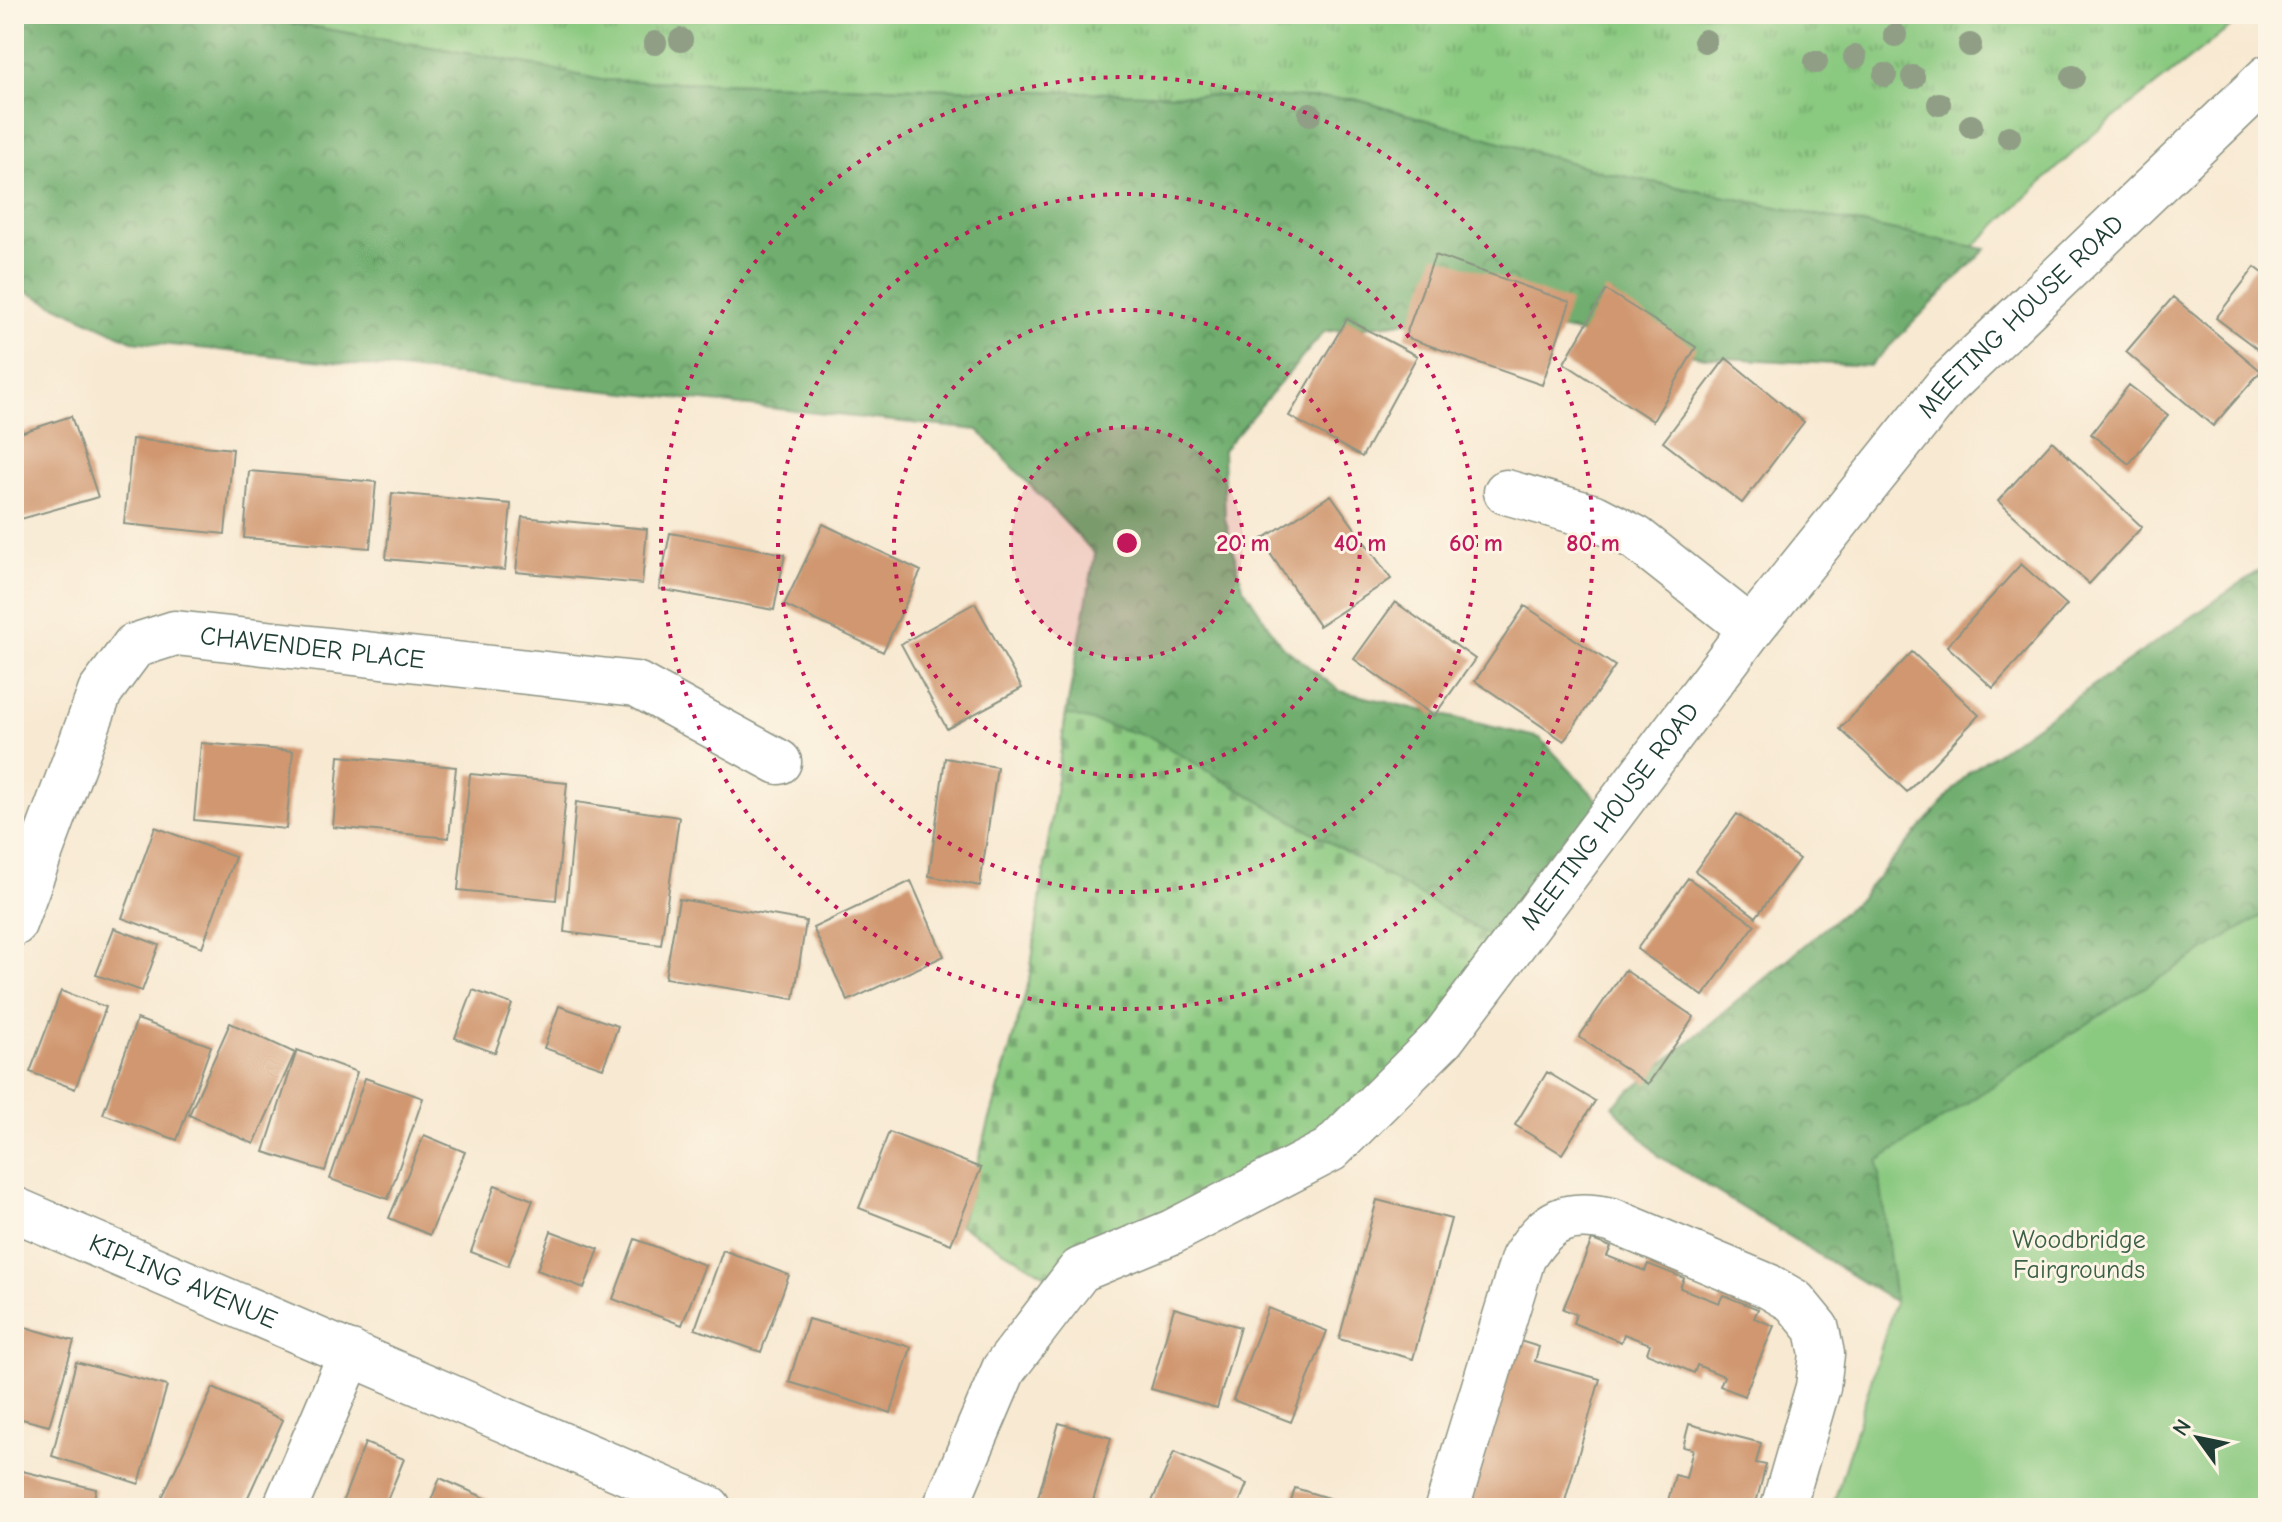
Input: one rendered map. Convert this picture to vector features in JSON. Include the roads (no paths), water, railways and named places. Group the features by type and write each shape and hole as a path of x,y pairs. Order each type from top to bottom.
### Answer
{"street":[{"name":"MEETING HOUSE ROAD","path":"945,1508 1004,1369 1080,1270 1172,1232 1330,1150 1443,1038 1751,629 1947,385 2268,77"},
{"path":"1506,492 1595,517 1636,538 1751,629"},
{"name":"CHAVENDER PLACE","path":"14,924 100,692 134,646 175,633 636,684 779,762"},
{"name":"KIPLING AVENUE","path":"14,1209 351,1353 657,1498 709,1508"},
{"path":"1447,1508 1523,1258 1536,1237 1558,1220 1585,1214 1611,1220 1768,1286 1794,1301 1817,1329 1822,1354 1818,1387 1783,1508"},
{"path":"285,1508 351,1353"}],"park label":[{"name":"Woodbridge Fairgrounds","path":"2079,1255"}]}
